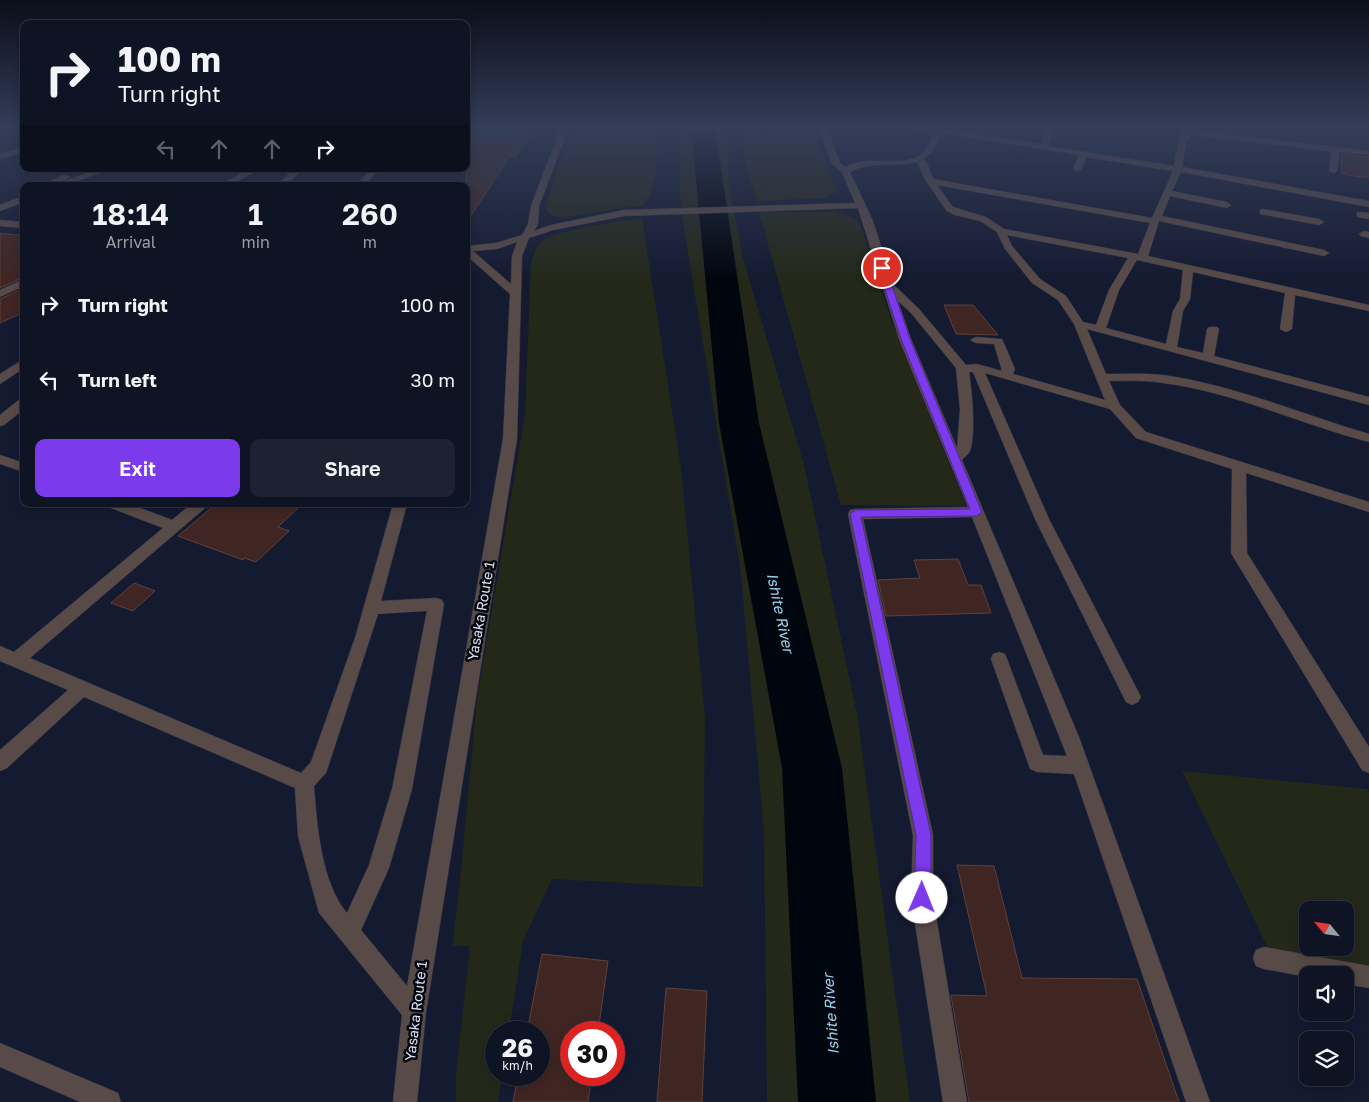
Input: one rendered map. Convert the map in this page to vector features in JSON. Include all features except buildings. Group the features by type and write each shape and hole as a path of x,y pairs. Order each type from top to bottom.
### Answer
{"street":[{"name":"Yasaka Route 1","path":"405,1102 414,1012 510,439 517,256 520,246 533,224 535,206 545,178"},
{"path":"849,178 868,221 886,284 905,339 1070,737 1198,1102"},
{"path":"1100,330 1114,290 1138,257 1174,178"},
{"path":"1202,178 1319,222"},
{"path":"930,181 1156,219 1324,253"},
{"path":"930,181 950,209 958,213 983,219 1001,231 1138,257 1369,308"},
{"path":"1168,193 1227,205"},
{"path":"0,202 20,194"},
{"path":"0,208 20,200"},
{"path":"1264,203 1369,204"},
{"path":"470,249 496,246 526,238 551,228 624,213 861,205"},
{"path":"0,223 20,225"},
{"path":"1001,231 1008,247 1036,281 1062,298 1079,324 1114,406 1141,435 1369,507"},
{"path":"470,254 515,294"},
{"path":"1171,349 1178,310 1185,299 1188,268"},
{"path":"0,294 20,284"},
{"path":"886,284 969,368 1042,519 1132,696"},
{"path":"1286,329 1290,290"},
{"path":"1079,324 1369,401"},
{"path":"1208,358 1213,329"},
{"path":"976,340 998,341 1009,369 1006,375"},
{"path":"0,380 20,365"},
{"path":"969,368 1006,375 1114,406"},
{"path":"955,459 963,451 967,422 965,386 969,368"},
{"path":"1101,377 1162,379 1186,384 1259,403 1369,438"},
{"path":"0,422 20,405"},
{"path":"0,459 20,466"},
{"path":"1239,466 1238,553 1369,764"},
{"path":"124,507 174,526"},
{"path":"8,657 54,630 196,507"},
{"path":"399,507 363,638 319,767 304,782 308,836 327,905 414,1012"},
{"path":"955,1102 922,898 923,835 855,514 977,512"},
{"path":"349,932 380,868 402,789 436,604 371,608"},
{"path":"8,657 304,782"},
{"path":"999,659 1037,763 1080,766"},
{"path":"0,762 82,688"},
{"path":"1264,958 1369,977"},
{"path":"0,1055 109,1102"}],"green space":[{"path":"555,178 655,178 651,194 642,206 564,218 547,212 546,206"},
{"path":"680,178 729,178 743,258 804,465 857,714 910,1102 767,1102 764,831 740,566 685,236"},
{"path":"750,178 831,178 837,191 824,198 757,201"},
{"path":"759,212 836,212 855,218 861,226 892,322 966,506 841,505"},
{"path":"642,218 681,468 705,718 703,887 552,879 523,941 511,1021 485,1021 485,1086 500,1086 498,1102 456,1102 456,1073 470,946 452,946 459,892 477,698 525,415 531,262 538,245 542,241 561,233"},
{"path":"1182,771 1367,789 1369,793 1369,966 1313,956 1354,956 1354,901 1299,901 1299,954 1268,948"}],"waterway":[{"name":"Ishite River","path":"709,178 739,423 812,768 837,1102"}],"route":[{"path":"882,268 905,339 977,512 855,514 923,835 922,898"}]}
